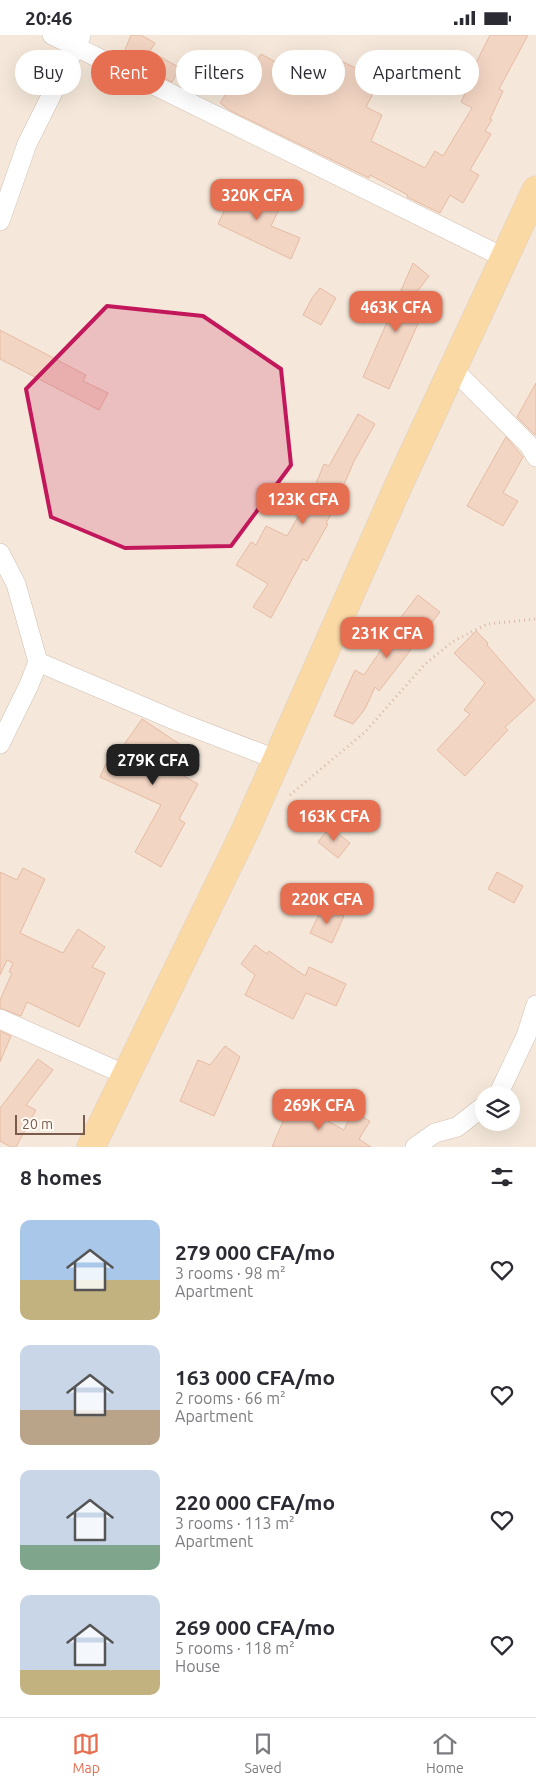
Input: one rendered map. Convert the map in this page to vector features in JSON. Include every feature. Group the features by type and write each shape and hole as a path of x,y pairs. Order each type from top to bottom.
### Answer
{"main road":[{"path":"91,1147 278,761 400,482 536,190"}],"street":[{"path":"52,35 78,41 505,259"},
{"path":"0,221 27,144 78,41"},
{"path":"452,368 530,445 536,457"},
{"path":"0,553 16,584 38,662 0,745"},
{"path":"38,662 179,722 278,761"},
{"path":"502,1086 526,1036 536,1005"},
{"path":"0,1019 126,1075"},
{"path":"415,1147 435,1133 457,1127 475,1113"}],"path":[{"path":"283,801 365,732 424,665 452,642 487,624 536,619"}],"highlighted area":[{"path":"107,306 203,316 281,369 291,465 231,546 125,548 51,517 26,389"}],"shaded area":[{"path":"0,35 536,35 536,1147 0,1147"}],"building":[{"path":"131,35 141,35 155,43 151,50 125,50"},
{"path":"490,35 528,35 499,89 503,91 490,119 492,120 485,131 491,134 470,170 479,175 463,203 450,195 440,213 407,197 408,195 370,175 369,178 231,111 220,103 225,95 262,95 262,55 272,60 272,95 345,95 345,63 355,68 355,95 372,95 366,107 382,115 371,141 425,168 435,151 443,156 472,108 461,102 464,95 479,95 479,57"},
{"path":"166,60 176,66 176,75 172,82 166,79"},
{"path":"237,184 281,205 271,226 300,238 291,259 218,224"},
{"path":"413,263 429,276 404,309 421,317 389,389 363,377"},
{"path":"320,288 336,298 321,325 303,315"},
{"path":"0,330 86,375 83,381 108,393 99,410 0,359"},
{"path":"536,383 536,433 535,435 517,417"},
{"path":"358,414 375,424 354,461 340,494 342,495 326,523 328,524 307,561 303,559 271,618 253,607 268,584 236,565 251,542 256,545 266,526 287,536 313,491 324,464 329,466"},
{"path":"506,437 523,457 503,493 518,501 503,526 467,506"},
{"path":"418,595 440,612 379,691 375,687 365,709 353,724 334,716 355,670 364,675 385,644 382,642"},
{"path":"476,631 535,700 505,727 508,730 465,776 437,750 470,714 464,710 485,683 454,653"},
{"path":"142,719 181,745 166,766 198,784 179,819 185,823 161,867 135,852 161,805 100,777 112,751 118,753"},
{"path":"330,827 350,843 338,858 318,842"},
{"path":"23,868 45,879 20,933 63,953 78,929 105,947 92,967 105,973 79,1027 27,1002 21,1016 0,1008 0,1000 12,973 9,972 13,963 7,960 0,975 0,872 17,880"},
{"path":"497,872 523,886 514,903 488,889"},
{"path":"323,906 344,916 332,943 310,933"},
{"path":"255,945 267,954 269,951 305,976 309,967 346,984 336,1006 306,993 293,1019 245,995 255,975 241,964"},
{"path":"0,1031 11,1036 0,1062"},
{"path":"225,1046 240,1057 214,1116 180,1101 198,1060 210,1065"},
{"path":"38,1059 53,1070 26,1105 36,1110 16,1147 11,1147 0,1141 0,1108"},
{"path":"290,1105 326,1120 344,1130 352,1112 370,1121 359,1139 371,1147 272,1147"}]}
